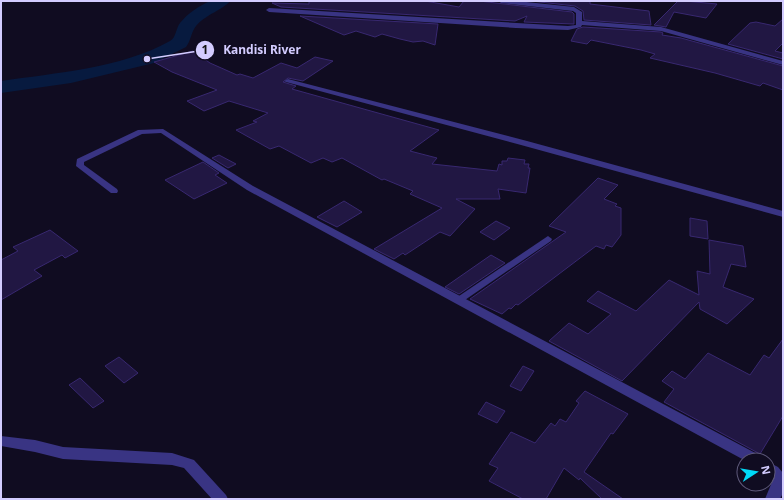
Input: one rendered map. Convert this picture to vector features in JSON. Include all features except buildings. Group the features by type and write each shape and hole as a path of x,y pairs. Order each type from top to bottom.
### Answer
{"street":[{"path":"269,10 516,26 568,28 578,26 579,23 580,12 570,8 501,1"},
{"path":"579,23 661,29 783,63"},
{"path":"288,81 532,145 783,214"},
{"path":"114,191 80,166 80,161 141,132 163,131 250,188 741,452"},
{"path":"1,441 35,446 63,453 172,459 189,464 221,499"},
{"path":"772,499 779,487 776,472"}],"lane":[{"path":"459,300 548,239"}],"waterway":[{"path":"1,87 71,77 147,59 180,43 187,25 204,10 222,1"}],"place":[{"name":"Kandisi River","path":"147,59"}]}
